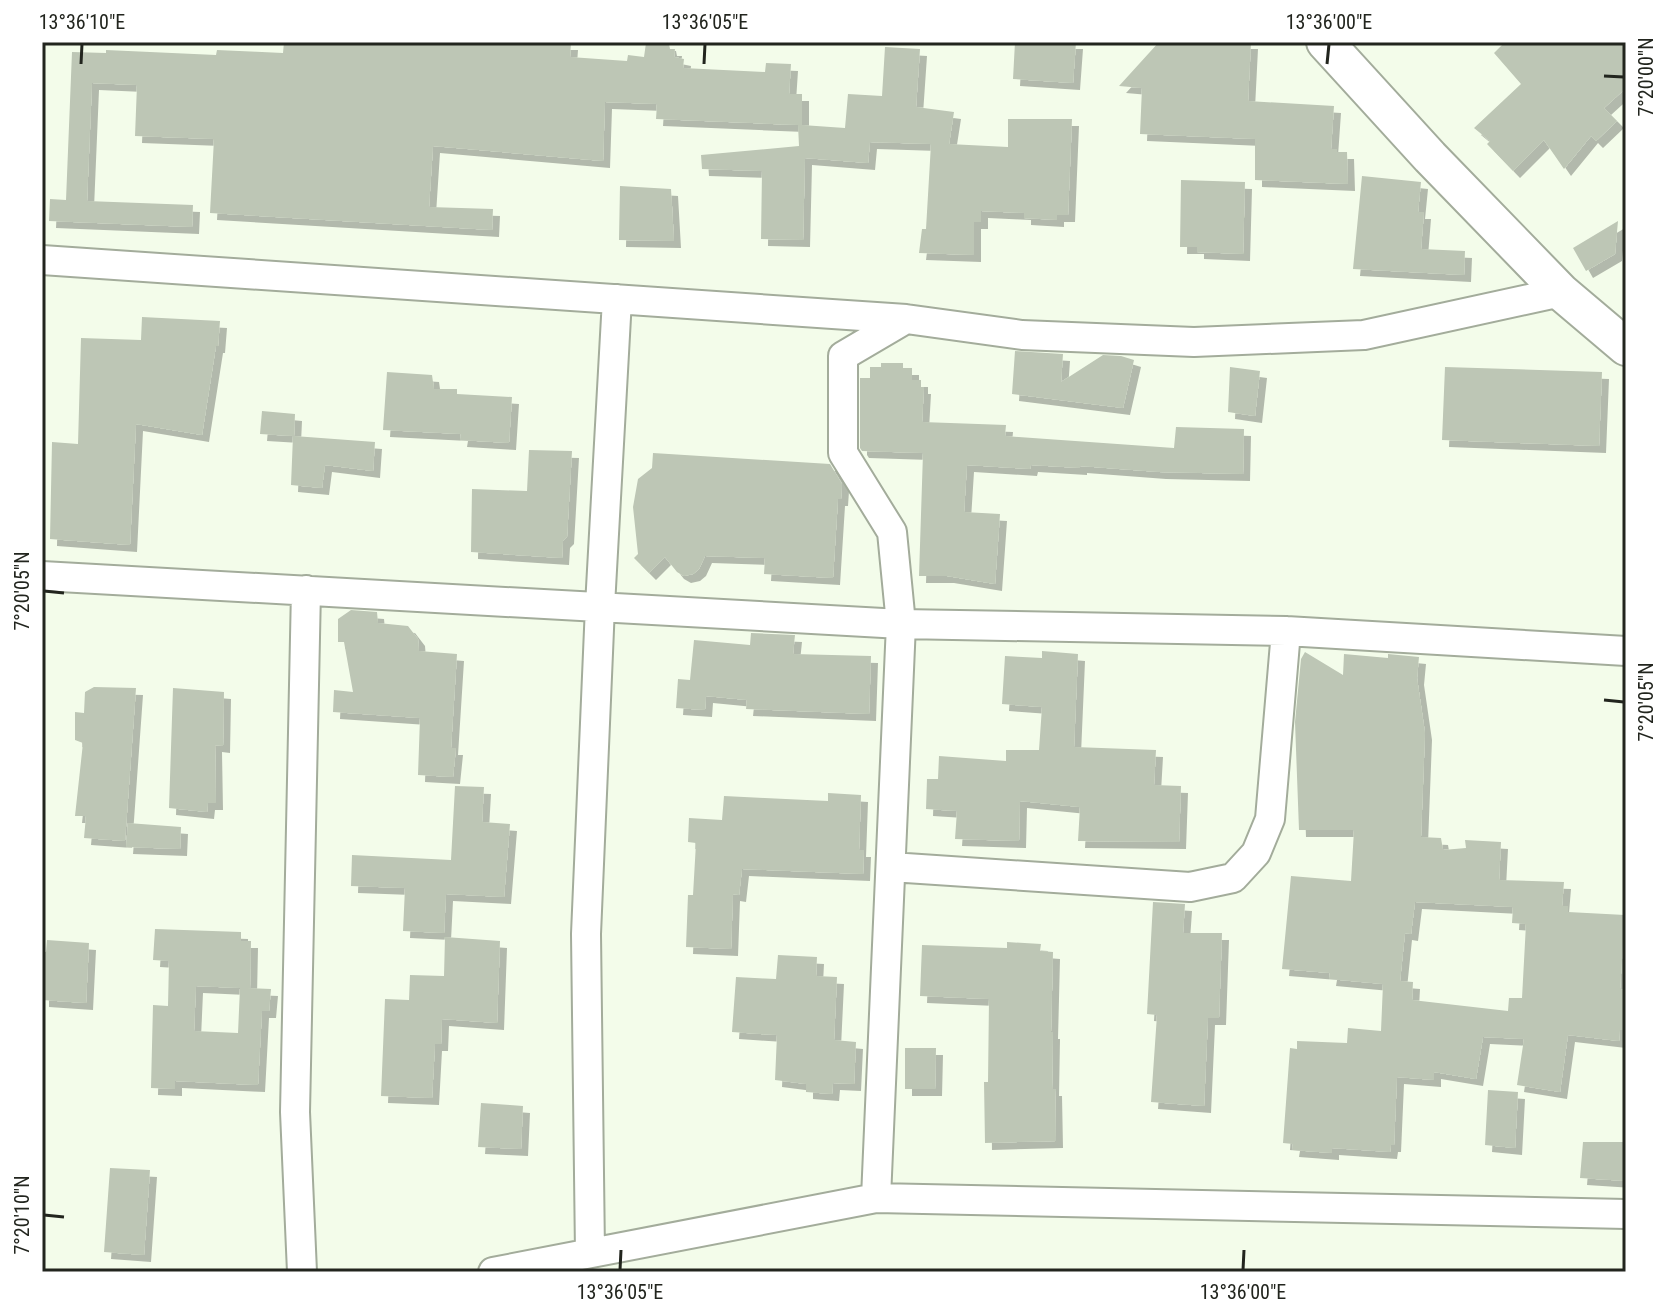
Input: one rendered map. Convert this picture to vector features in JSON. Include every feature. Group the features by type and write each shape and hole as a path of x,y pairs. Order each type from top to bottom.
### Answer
{"street":[{"path":"1325,42 1430,157 1561,292 1626,347"},
{"path":"42,260 906,319 1022,335 1209,342 1364,335 1561,292"},
{"path":"590,1253 586,934 617,299"},
{"path":"876,1198 901,624 892,532 843,453 843,356 906,319"},
{"path":"42,576 901,624 1286,631 1626,651"},
{"path":"302,1272 295,1112 306,590"},
{"path":"891,867 1190,887 1233,878 1256,853 1270,819 1286,631"},
{"path":"493,1272 876,1198 1626,1214"}],"building":[{"path":"284,42 571,43 570,57 627,61 628,55 644,57 646,43 669,44 670,49 675,49 674,57 684,59 683,68 765,72 766,63 791,64 789,94 802,94 802,125 845,128 848,94 882,96 885,47 920,49 916,107 954,112 949,144 1008,147 1008,119 1072,119 1068,215 1057,215 1057,220 1024,218 1024,213 981,211 981,222 974,222 974,255 919,253 922,229 926,229 931,144 870,142 868,163 805,158 803,240 761,239 762,171 702,169 701,155 799,146 798,125 656,119 657,104 605,102 603,161 433,146 429,207 493,209 492,230 210,213 214,139 135,136 137,85 92,83 87,201 193,205 192,227 49,221 50,199 66,200 72,52 106,53 106,50 216,55 217,50 283,53"},
{"path":"1015,42 1076,42 1073,83 1013,79"},
{"path":"1159,42 1251,42 1248,101 1334,106 1331,149 1347,152 1348,184 1255,180 1255,139 1140,134 1142,88 1119,86"},
{"path":"1505,42 1626,42 1626,88 1604,108 1617,121 1596,141 1591,136 1564,169 1544,140 1513,171 1487,144 1490,141 1474,128 1521,84 1494,53"},
{"path":"1362,176 1421,182 1418,212 1424,212 1421,249 1465,251 1464,275 1353,269"},
{"path":"1181,180 1245,182 1243,254 1197,252 1197,247 1180,247"},
{"path":"620,186 671,189 674,241 619,240"},
{"path":"1618,221 1615,254 1586,271 1573,248"},
{"path":"142,317 220,321 202,435 136,424 130,545 50,539 52,442 78,444 81,338 141,340"},
{"path":"1015,351 1063,354 1061,382 1103,355 1134,360 1123,408 1012,394"},
{"path":"881,363 903,363 903,368 912,368 912,380 921,380 921,387 924,387 922,422 1006,425 1005,436 1174,448 1176,427 1244,429 1243,474 1080,466 1031,465 1030,469 967,465 964,512 1000,514 995,584 947,576 919,576 923,453 862,451 860,448 860,378 870,378 870,367 881,367"},
{"path":"1230,367 1260,371 1255,416 1228,412"},
{"path":"1445,367 1602,372 1599,446 1442,440"},
{"path":"387,372 432,375 434,389 457,389 457,394 512,397 509,443 460,440 461,434 383,430"},
{"path":"262,411 295,414 294,436 375,442 373,471 325,465 322,488 291,485 293,436 260,434"},
{"path":"529,450 572,451 567,537 563,541 562,558 471,552 472,489 527,491"},
{"path":"653,453 830,464 842,484 841,499 838,499 833,578 764,574 765,558 705,556 693,574 684,576 677,572 665,557 649,573 634,558 638,554 633,507 638,479 652,468"},
{"path":"351,610 377,612 378,623 408,626 418,639 419,651 457,654 451,748 456,748 453,777 418,775 420,718 333,712 334,690 353,692 344,642 338,642 338,619"},
{"path":"751,633 795,635 793,654 871,656 869,714 746,709 747,700 706,696 705,710 676,708 678,679 690,680 694,640 750,645"},
{"path":"1042,651 1078,654 1074,747 1156,750 1154,785 1181,786 1179,842 1078,841 1080,807 1020,801 1019,841 955,839 957,811 926,809 927,779 938,779 939,756 1006,761 1006,750 1039,750 1042,707 1002,704 1005,656 1042,658"},
{"path":"1305,652 1343,675 1344,654 1419,657 1417,678 1425,733 1421,837 1441,838 1443,850 1466,848 1465,840 1501,842 1499,880 1564,882 1562,906 1568,906 1568,912 1625,915 1620,989 1626,990 1626,1030 1620,1030 1619,1041 1568,1035 1560,1092 1517,1085 1524,1039 1483,1037 1476,1079 1434,1072 1434,1080 1397,1077 1394,1145 1391,1145 1390,1152 1332,1148 1332,1153 1292,1150 1293,1144 1283,1143 1290,1048 1297,1049 1297,1041 1347,1043 1348,1028 1381,1031 1383,984 1329,979 1330,973 1282,969 1291,876 1351,881 1354,830 1299,830 1295,722 1301,659","holes":["1415,902 1513,907 1512,923 1526,924 1522,998 1509,998 1508,1011 1412,1000 1413,982 1400,981 1405,933 1411,934"]},
{"path":"94,687 136,688 125,841 84,838 86,816 75,816 83,743 75,740 75,712 84,713 85,692"},
{"path":"173,688 224,692 223,746 215,745 216,803 208,803 207,812 169,808"},
{"path":"455,786 484,787 482,822 510,824 504,897 446,894 444,933 403,931 405,888 351,886 352,855 451,860"},
{"path":"828,793 861,795 859,850 864,850 863,874 742,869 739,895 733,894 731,949 686,947 688,895 693,895 696,843 688,842 689,818 722,820 724,796 828,801"},
{"path":"128,823 181,827 180,849 126,847"},
{"path":"1153,902 1185,904 1183,933 1222,933 1219,1018 1208,1018 1204,1106 1151,1102 1157,1015 1147,1014"},
{"path":"155,929 241,932 241,941 251,941 250,988 247,988 271,989 269,1011 262,1011 258,1085 175,1081 175,1089 151,1088 153,1005 168,1006 169,961 153,960","holes":["196,986 240,988 238,1033 194,1031"]},
{"path":"445,937 500,941 497,1023 442,1019 441,1044 435,1044 432,1098 381,1096 385,999 409,1000 410,975 444,976"},
{"path":"47,940 89,943 86,1003 42,1000 42,951 46,952"},
{"path":"1007,942 1041,944 1040,951 1053,952 1051,1032 1056,1141 985,1143 984,1082 988,1082 989,999 920,996 922,945 1007,948"},
{"path":"778,955 817,957 816,976 837,977 834,1040 856,1042 854,1084 833,1083 832,1094 806,1092 806,1084 775,1080 777,1035 732,1032 736,977 776,979"},
{"path":"905,1048 936,1048 935,1089 905,1089"},
{"path":"1488,1090 1518,1092 1515,1148 1485,1145"},
{"path":"481,1103 523,1106 521,1149 478,1147"},
{"path":"1583,1142 1626,1142 1626,1181 1580,1178"},
{"path":"110,1168 150,1170 144,1255 104,1252"}]}
